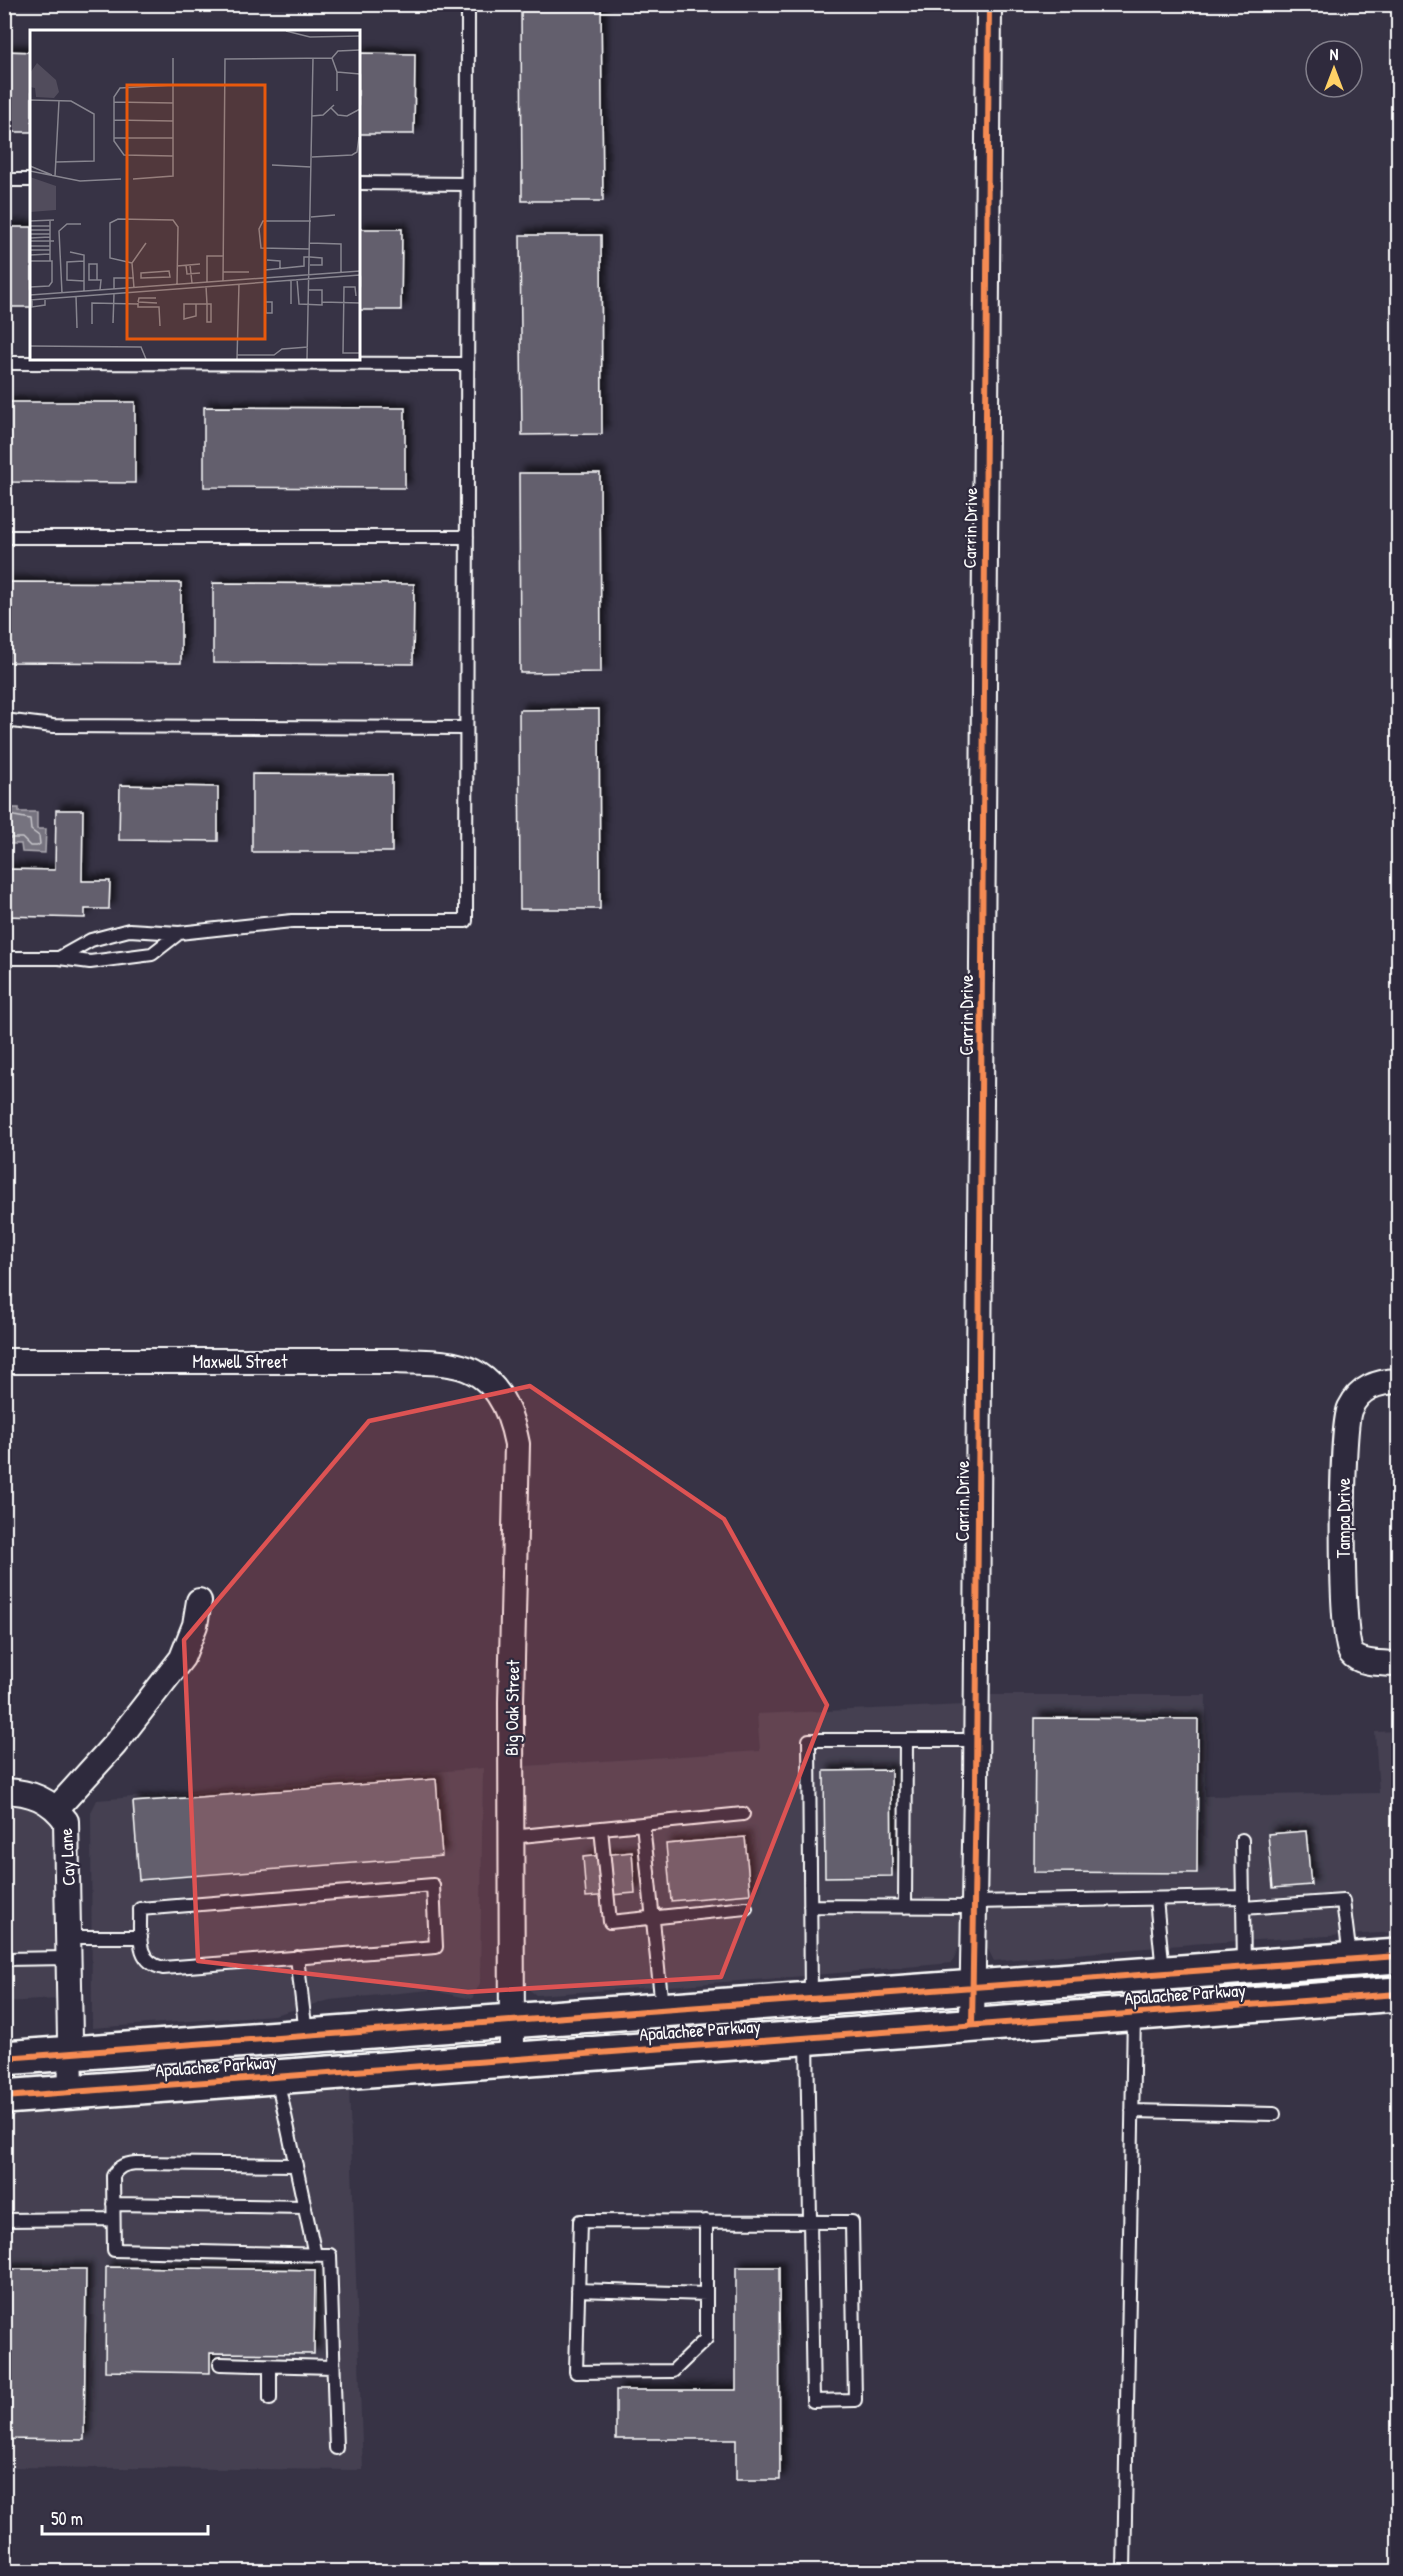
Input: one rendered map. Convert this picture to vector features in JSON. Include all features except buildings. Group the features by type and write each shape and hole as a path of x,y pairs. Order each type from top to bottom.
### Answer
{"main road":[{"name":"Apalachee Parkway","path":"4,2058 1398,1956"},
{"name":"Apalachee Parkway","path":"4,2097 1398,1994"}],"street":[{"name":"Carrin Drive","path":"972,2025 989,4"},
{"name":"Maxwell Street","path":"4,1360 397,1361 454,1365 473,1372"},
{"name":"Big Oak Street","path":"473,1372 492,1386 508,1408 517,1444 511,1702 512,2059"},
{"name":"Tampa Drive","path":"1398,1381 1371,1385 1358,1396 1350,1409 1346,1424 1343,1464 1346,1638 1349,1652 1374,1662 1398,1664"},
{"name":"Cay Lane","path":"71,2092 66,1821 57,1808 115,1744 182,1658 195,1625 199,1600"},
{"path":"4,1791 37,1795 57,1808"}],"lane":[{"path":"59,958 91,940 129,930 179,933 292,921 466,921 468,4"},
{"path":"4,180 30,180"},
{"path":"360,183 467,184"},
{"path":"4,363 467,364"},
{"path":"4,537 467,537"},
{"path":"4,720 53,726 466,728"},
{"path":"4,958 59,958 90,962 152,954 179,933"},
{"path":"811,1998 808,1740 976,1740"},
{"path":"905,1906 906,1740"},
{"path":"511,1837 743,1814"},
{"path":"643,1824 662,2010"},
{"path":"601,1828 610,1922 746,1908"},
{"path":"1242,1840 1244,1967"},
{"path":"433,1885 436,1947 297,1957 163,1968 151,1965 142,1955 140,1909 433,1885"},
{"path":"810,1906 974,1905 1156,1899 1243,1903 1343,1901 1350,1960"},
{"path":"1156,1899 1163,1973"},
{"path":"4,1959 141,1936"},
{"path":"297,1957 307,2036"},
{"path":"1124,2571 1134,2013"},
{"path":"706,2222 706,2338 673,2372 576,2372 580,2221 706,2222 810,2222 852,2222 855,2400 813,2401 810,2222 807,2037"},
{"path":"277,2077 315,2255"},
{"path":"1132,2111 1274,2114"},
{"path":"296,2165 125,2164 117,2169 113,2176 114,2250 330,2255 336,2448"},
{"path":"113,2204 305,2207"},
{"path":"4,2220 114,2219"},
{"path":"578,2290 706,2294"},
{"path":"220,2364 333,2367"},
{"path":"270,2366 270,2398"}],"highlighted area":[{"path":"530,1386 724,1519 827,1705 721,1977 468,1992 198,1961 184,1640 369,1421"}],"shaded area":[{"path":"990,1695 1206,1695 1205,1796 1379,1793 1375,1732 1398,1731 1398,1932 1204,1943 994,1961 984,1941"},
{"path":"964,1705 965,1882 959,1946 952,1963 536,1995 527,1988 524,1979 525,1766 760,1751 757,1714"},
{"path":"483,1768 480,1983 472,1999 430,1990 330,2000 274,2015 92,2028 91,1812 97,1800"},
{"path":"5,1802 31,1809 48,1820 56,1835 58,1999 5,2002"},
{"path":"349,2085 363,2470 5,2467 5,2114"}],"water":[{"path":"5,808 19,808 19,812 37,812 37,829 46,829 45,853 22,852 21,844 5,844"}],"cycle path":[{"path":"972,2025 976,1785 989,4"},
{"path":"4,2058 1398,1956"},
{"path":"4,2097 1398,1994"}]}
